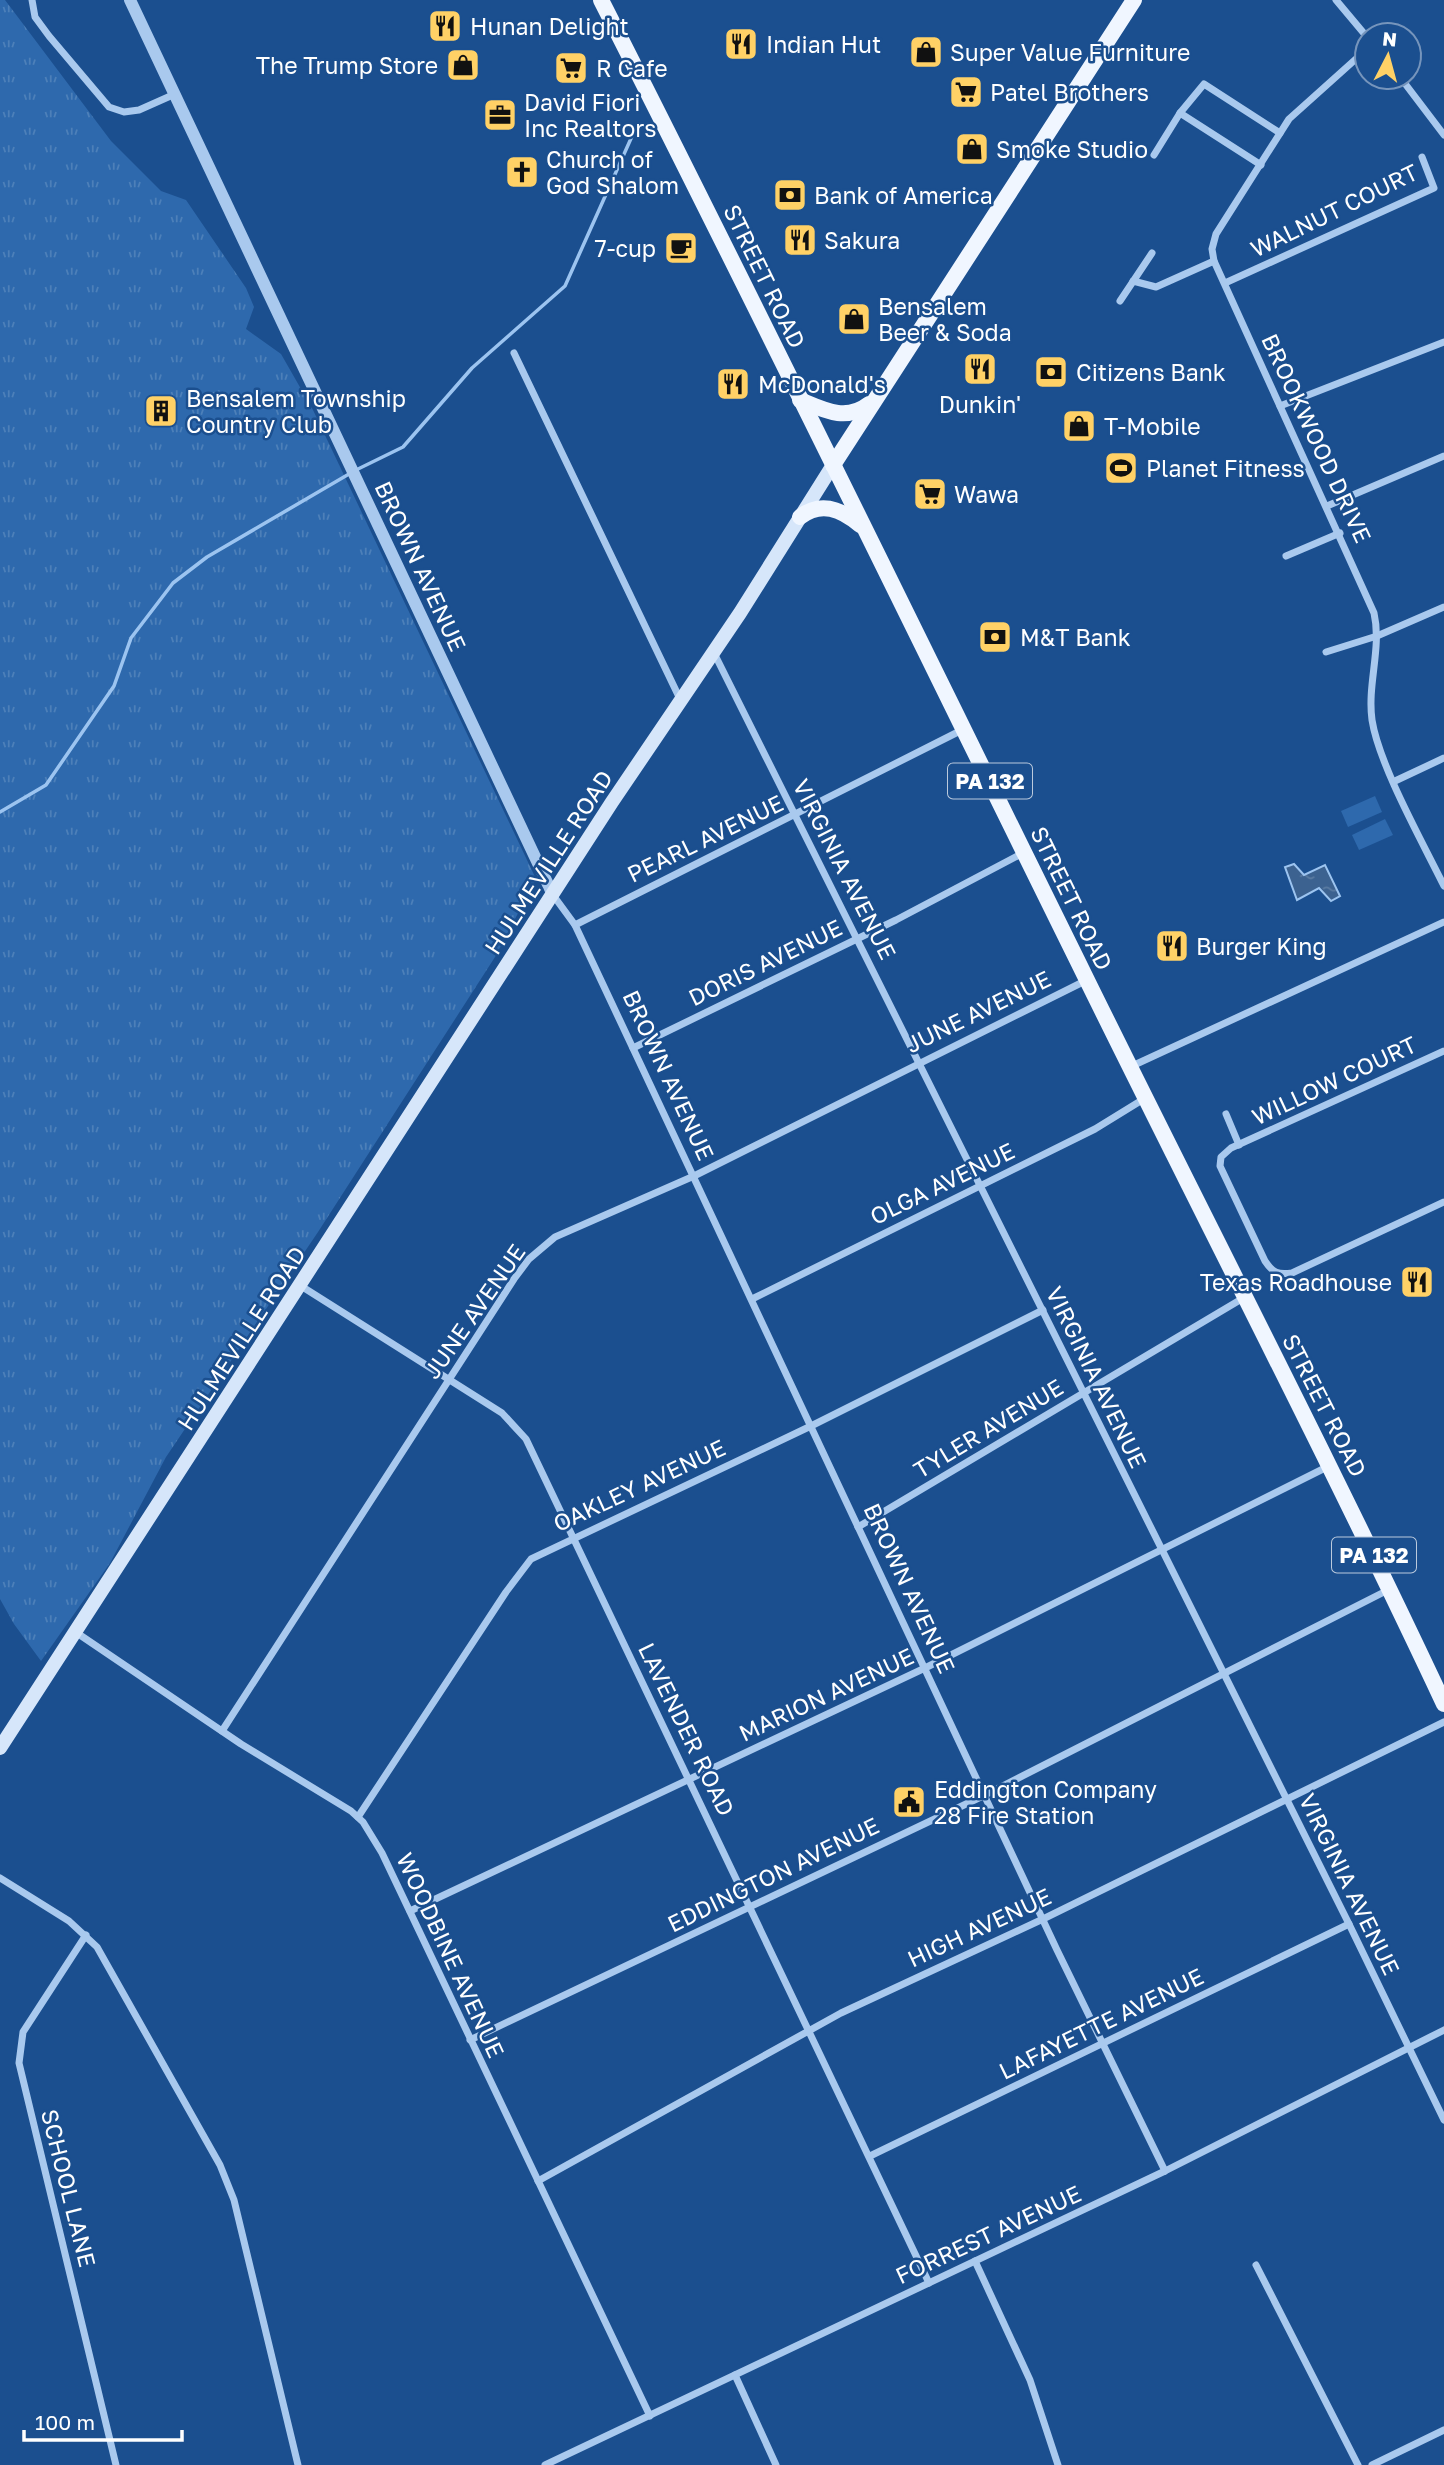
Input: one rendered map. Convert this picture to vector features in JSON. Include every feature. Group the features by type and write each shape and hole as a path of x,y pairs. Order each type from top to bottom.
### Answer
{"main road":[{"name":"STREET ROAD","path":"601,0 732,256 800,400 1330,1465 1444,1704"},
{"name":"HULMEVILLE ROAD","path":"0,1748 800,517 1129,2"},
{"path":"800,400 840,415 858,411 874,400"},
{"path":"800,517 816,509 834,509 864,528"}],"street":[{"path":"32,0 35,17 108,107 124,112 139,110 174,94"},
{"name":"BROWN AVENUE","path":"130,0 553,895 575,925 1043,1919 1165,2171"},
{"path":"1336,0 1354,21"},
{"path":"1133,281 1156,287 1214,261 1212,249 1216,234 1280,133 1301,106 1353,61"},
{"path":"1154,155 1180,113 1204,84 1280,133"},
{"path":"1411,91 1444,135"},
{"path":"1180,113 1261,165"},
{"name":"WALNUT COURT","path":"1225,283 1434,188 1422,157"},
{"path":"1120,301 1152,253"},
{"name":"BROOKWOOD DRIVE","path":"1214,261 1340,533 1374,613 1377,636 1372,715 1378,743 1444,886"},
{"path":"1280,406 1444,342"},
{"path":"514,353 681,700"},
{"path":"1327,506 1444,456"},
{"path":"1286,556 1340,533"},
{"path":"1326,652 1377,636 1441,608"},
{"name":"VIRGINIA AVENUE","path":"713,651 1349,1924 1444,2120"},
{"name":"PEARL AVENUE","path":"575,925 964,729"},
{"path":"1395,781 1444,758"},
{"name":"DORIS AVENUE","path":"633,1048 858,938 1025,852"},
{"path":"1132,1066 1444,922"},
{"name":"JUNE AVENUE","path":"222,1731 514,1279 539,1249 555,1237 694,1176 1087,979"},
{"name":"WILLOW COURT","path":"1239,1145 1444,1051"},
{"name":"OLGA AVENUE","path":"752,1299 1095,1129 1147,1097"},
{"path":"1226,1114 1239,1145 1221,1157 1220,1166 1265,1261 1271,1270 1280,1274 1292,1273 1444,1202"},
{"name":"LAVENDER ROAD","path":"301,1286 502,1413 521,1431 929,2283"},
{"name":"TYLER AVENUE","path":"858,1527 1245,1297"},
{"name":"OAKLEY AVENUE","path":"358,1817 524,1565 531,1559 811,1426 1043,1310"},
{"name":"MARION AVENUE","path":"410,1912 925,1668 1330,1465"},
{"name":"EDDINGTON AVENUE","path":"470,2039 985,1795 1390,1589"},
{"name":"WOODBINE AVENUE","path":"76,1633 222,1731 358,1817 377,1844 650,2416"},
{"name":"HIGH AVENUE","path":"538,2181 878,1994 1043,1919 1444,1722"},
{"path":"0,1878 86,1935 106,1960 228,2180 298,2465"},
{"name":"LAFAYETTE AVENUE","path":"870,2156 1349,1924"},
{"name":"SCHOOL LANE","path":"86,1935 23,2032 18,2051 116,2465"},
{"name":"FORREST AVENUE","path":"545,2465 1165,2171 1444,2030"},
{"path":"975,2261 1030,2380 1058,2465"},
{"path":"1256,2265 1358,2465"},
{"path":"736,2375 776,2465"},
{"path":"1372,2465 1444,2430"}],"green space":[{"path":"0,0 5,0 111,141 161,191 186,200 246,288 254,307 246,329 281,354 313,410 536,879 495,957 318,1232 166,1457 110,1563 41,1661 14,1624 0,1599"},
{"path":"1375,796 1382,812 1348,827 1341,811"},
{"path":"1385,819 1393,835 1359,850 1352,835"}],"water":[{"path":"1294,864 1304,875 1325,865 1340,896 1331,901 1319,888 1297,900 1285,867"}],"waterway":[{"path":"356,470 403,447 472,368 565,286 633,134"},
{"path":"0,812 46,785 114,686 131,638 173,583 207,557 349,474"}],"place":[{"name":"Hunan Delight","path":"445,26"},
{"name":"Indian Hut","path":"741,44"},
{"name":"Super Value Furniture","path":"926,52"},
{"name":"The Trump Store","path":"463,65"},
{"name":"R Cafe","path":"571,68"},
{"name":"Patel Brothers","path":"966,92"},
{"name":"David Fiori Inc Realtors","path":"500,115"},
{"name":"Smoke Studio","path":"972,149"},
{"name":"Church of God Shalom","path":"522,172"},
{"name":"Bank of America","path":"790,195"},
{"name":"Sakura","path":"800,240"},
{"name":"7-cup","path":"681,248"},
{"name":"Bensalem Beer & Soda","path":"854,319"},
{"name":"Dunkin'","path":"980,369"},
{"name":"Citizens Bank","path":"1051,372"},
{"name":"McDonald's","path":"733,384"},
{"name":"Bensalem Township Country Club","path":"161,411"},
{"name":"T-Mobile","path":"1079,426"},
{"name":"Planet Fitness","path":"1121,468"},
{"name":"Wawa","path":"930,494"},
{"name":"M&T Bank","path":"995,637"},
{"name":"Burger King","path":"1172,946"},
{"name":"Texas Roadhouse","path":"1417,1282"},
{"name":"Eddington Company 28 Fire Station","path":"909,1802"}]}
